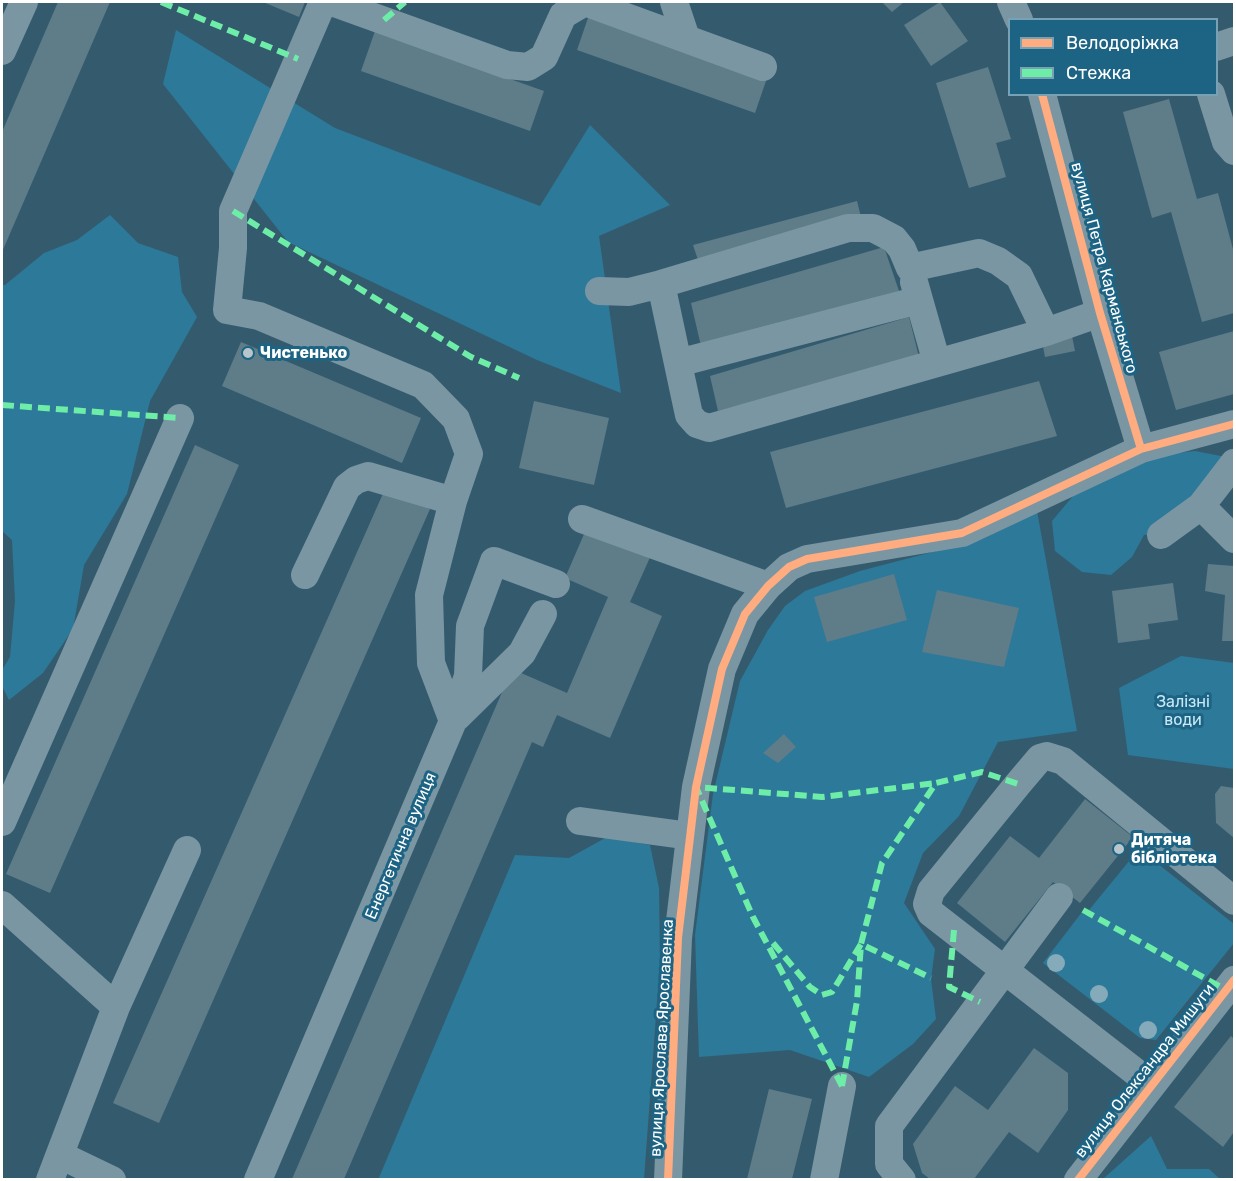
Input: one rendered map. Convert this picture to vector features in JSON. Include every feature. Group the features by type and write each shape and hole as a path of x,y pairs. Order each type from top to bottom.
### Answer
{"street":[{"path":"2,51 24,2"},
{"path":"323,2 233,211 233,248 227,310 259,316 423,385 456,419 469,454 453,501 429,595 431,663 453,721 522,653 543,614"},
{"path":"332,2 507,65 528,67 544,57 563,15 585,2 763,67"},
{"path":"674,2 686,38"},
{"path":"1011,2 1018,18"},
{"path":"1218,46 1234,41"},
{"name":"вулиця Петра Карманського","path":"1043,96 1100,313 1142,449"},
{"path":"1212,96 1226,142 1234,151"},
{"path":"599,291 628,292 661,284 860,226 879,230 894,239 902,249 910,268 937,363"},
{"path":"910,268 979,253 998,261 1019,276 1046,332"},
{"path":"661,284 689,415 697,424 709,428 1046,332 1100,313"},
{"path":"678,363 919,300"},
{"path":"2,822 180,418"},
{"name":"вулиця Ярослава Ярославенка","path":"668,1179 678,938 696,787 722,669 745,614 768,585 789,567 807,560 962,533 1142,449 1234,424"},
{"path":"1161,535 1201,506 1234,463"},
{"path":"305,575 347,488 356,480 368,476 453,501"},
{"path":"1201,506 1234,539"},
{"path":"582,519 768,585"},
{"name":"Енергетична вулиця","path":"258,1179 453,721 468,676 470,626 494,561 556,584"},
{"path":"1151,1084 931,913 927,904 931,891 1018,784 1041,758 1047,756 1063,761 1234,901"},
{"path":"580,821 690,836"},
{"path":"112,1179 55,1167 116,1007 187,850"},
{"path":"902,1179 889,1164 889,1126 1059,897"},
{"path":"2,905 116,1007"},
{"name":"вулиця Олександра Мишуги","path":"1078,1179 1234,980"},
{"path":"824,1179 842,1086"}],"green space":[{"path":"176,30 335,128 540,206 590,125 670,205 599,236 621,393 537,360 288,242 163,84"},
{"path":"110,215 138,243 178,257 182,292 197,317 150,401 127,494 84,565 73,629 43,673 9,700 2,686 2,670 10,657 15,601 12,540 2,531 2,285 5,285 44,253 77,240"},
{"path":"1195,451 1221,456 1234,455 1175,533 1144,535 1132,557 1111,575 1082,572 1055,551 1052,521 1073,496 1095,478 1168,454"},
{"path":"1037,511 1077,731 998,742 959,816 923,853 904,903 935,949 931,979 936,1019 913,1044 869,1077 790,1050 699,1057 695,935 713,794 740,681 768,630 785,606 805,591 860,571 982,539"},
{"name":"Залізні води","path":"1181,656 1234,663 1234,769 1128,755 1119,688"},
{"path":"607,837 650,845 659,888 660,962 644,1179 378,1180 515,855 569,858"},
{"path":"1134,855 1148,856 1234,924 1234,943 1156,1040 1140,1038 1043,963 1082,912 1085,915"},
{"path":"1151,1136 1167,1169 1209,1169 1220,1179 1103,1179"}],"building":[{"path":"58,2 110,2 2,252 2,132"},
{"path":"263,2 305,2 299,17"},
{"path":"882,2 904,2 892,12"},
{"path":"940,2 968,41 931,66 904,25"},
{"path":"589,15 767,78 755,113 577,50"},
{"path":"375,31 544,91 530,131 361,71"},
{"path":"988,67 1011,139 996,143 1006,177 969,188 936,83"},
{"path":"1169,99 1197,199 1218,193 1234,253 1234,313 1202,322 1171,212 1152,218 1123,112"},
{"path":"857,201 861,217 698,260 693,245"},
{"path":"884,247 899,291 701,346 691,303"},
{"path":"909,317 919,357 718,411 710,376"},
{"path":"1234,331 1234,394 1176,410 1159,352"},
{"path":"1072,336 1075,351 1045,357 1042,341"},
{"path":"241,342 421,418 402,463 222,386"},
{"path":"1039,381 1057,436 786,508 770,452"},
{"path":"534,401 609,418 594,485 519,468"},
{"path":"195,445 239,465 50,893 6,874"},
{"path":"385,489 430,509 159,1123 113,1103"},
{"path":"588,525 652,553 630,602 662,616 610,738 557,715 543,747 532,742 344,1179 292,1179 512,669 567,693 608,597 565,578"},
{"path":"1208,564 1234,566 1234,641 1222,641 1225,595 1205,591"},
{"path":"894,574 907,620 827,642 814,597"},
{"path":"1173,583 1178,620 1148,624 1150,639 1118,643 1112,591"},
{"path":"937,590 1019,608 1004,667 922,652"},
{"path":"784,734 796,747 778,763 763,753"},
{"path":"1221,786 1234,788 1234,838 1216,823 1215,794"},
{"path":"1085,799 1133,837 1080,903 1053,882 1005,942 957,903 1010,836 1039,858"},
{"path":"1231,1036 1234,1039 1234,1132 1223,1147 1174,1107"},
{"path":"1034,1048 1068,1073 1068,1110 1038,1153 1009,1132 974,1179 930,1179 922,1173 913,1144 955,1086 988,1110"},
{"path":"769,1089 812,1099 792,1179 747,1179"}],"marked path":[{"path":"161,2 298,59"},
{"path":"384,20 405,2"},
{"path":"233,211 471,357 519,378"},
{"path":"2,405 180,418"},
{"path":"842,1086 857,1001 861,944 882,863 936,783 982,772 1018,784"},
{"path":"842,1086 753,917 696,787 822,797 936,783"},
{"path":"1083,910 1226,990"},
{"path":"954,930 949,987 980,1002"},
{"path":"773,943 810,987 822,995 832,992 861,944 931,978"}],"cycle path":[{"path":"1043,96 1100,313 1141,449"},
{"path":"668,1180 678,938 696,787 722,669 745,614 768,586 789,567 807,559 962,533 1141,449 1234,424"},
{"path":"1078,1180 1234,980"}],"place":[{"name":"Чистенько","path":"248,353"},
{"name":"Дитяча бібліотека","path":"1119,849"}]}
